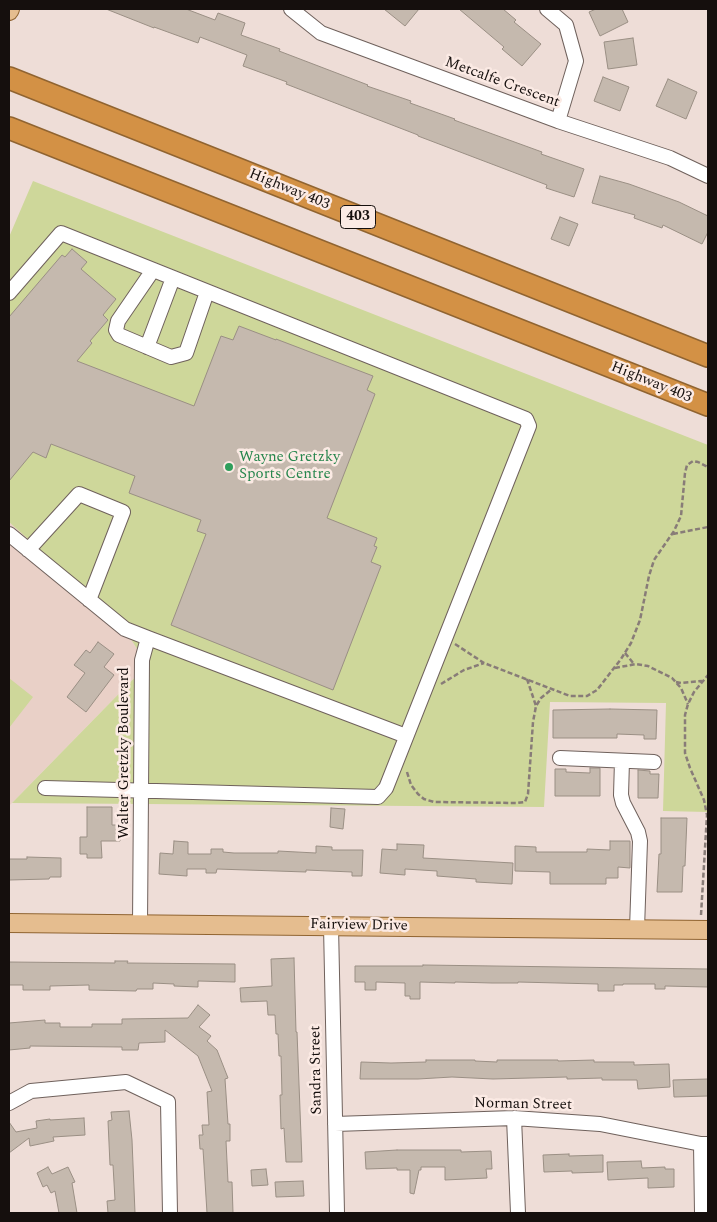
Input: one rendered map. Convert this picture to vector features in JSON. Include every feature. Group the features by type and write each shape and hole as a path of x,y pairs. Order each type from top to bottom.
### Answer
{"highway":[{"name":"Highway 403","path":"9,78 708,356"},
{"name":"Highway 403","path":"9,128 708,406"}],"main road":[{"name":"Fairview Drive","path":"9,923 704,930"}],"street":[{"name":"Metcalfe Crescent","path":"291,9 321,33 558,121 670,158 708,176"},
{"path":"547,9 566,25 576,61 558,121"},
{"path":"9,292 61,233 526,419 529,426 386,788 378,797 45,788"},
{"path":"153,270 118,321 116,330 119,335 171,357 186,353 207,292"},
{"path":"147,347 173,278"},
{"path":"28,550 79,494 122,512 89,600"},
{"path":"9,534 124,629 406,736"},
{"name":"Walter Gretzky Boulevard","path":"140,924 142,660 148,638"},
{"path":"560,758 654,762"},
{"path":"622,761 621,795 623,803 638,832 640,841 637,929"},
{"name":"Sandra Street","path":"331,926 337,1213"},
{"path":"9,1103 31,1091 126,1082 168,1102 170,1213"},
{"path":"514,1118 518,1213"},
{"name":"Norman Street","path":"335,1124 514,1118 600,1124 704,1144"},
{"path":"702,1213 704,1144"}],"path":[{"path":"454,643 484,663 570,696 587,696 598,690 631,643 640,620 654,560 672,534 681,516 683,485 687,465 693,461 708,467"},
{"path":"672,534 708,527"},
{"path":"625,653 634,664"},
{"path":"439,685 464,670 484,663"},
{"path":"613,669 634,664 648,666 672,678 681,688 688,704"},
{"path":"704,930 707,815 704,800 685,754 685,716 694,692 708,675"},
{"path":"527,679 536,706"},
{"path":"675,682 702,681"},
{"path":"406,766 411,785 424,799 434,802 525,802 528,794 533,722 536,706 541,698 552,689"}],"shaded area":[{"path":"9,522 119,620 147,665 9,806"}],"green space":[{"path":"33,181 708,445 708,812 663,811 666,703 550,702 544,807 12,803 147,665 119,620 9,522 9,237"},
{"path":"9,678 33,697 9,728"}],"building":[{"path":"106,9 186,9 215,20 218,13 245,23 241,35 280,49 279,51 367,86 411,101 410,103 584,169 574,197 546,188 547,185 243,66 247,55 200,37 198,43"},
{"path":"384,9 419,9 405,26"},
{"path":"459,9 503,9 516,20 514,22 541,44 522,66 502,49 504,47"},
{"path":"596,9 622,9 628,22 600,36 589,12"},
{"path":"633,38 637,65 608,69 604,42"},
{"path":"603,77 629,87 620,111 594,101"},
{"path":"668,79 697,92 686,119 656,106"},
{"path":"600,176 679,202 708,216 708,232 702,244 663,225 662,228 634,218 635,215 592,203"},
{"path":"560,217 578,224 569,246 551,239"},
{"name":"Wayne Gretzky Sports Centre","path":"72,249 87,262 81,269 116,299 103,315 108,320 90,341 92,343 77,361 194,406 221,336 233,340 239,326 373,376 367,390 375,394 327,518 377,538 374,546 377,547 371,562 381,566 333,690 171,625 206,534 197,531 201,520 129,493 135,476 51,444 46,458 33,452 9,481 9,317 62,255 65,257"},
{"path":"98,642 114,654 104,667 114,675 86,712 67,697 85,673 74,665 86,650 90,653"},
{"path":"553,710 657,710 656,739 644,739 644,735 617,734 617,738 553,738"},
{"path":"590,768 600,768 600,796 555,796 555,769 566,769 566,772 590,773"},
{"path":"638,770 650,771 650,774 659,774 658,798 638,798"},
{"path":"87,807 112,807 112,825 120,825 120,841 101,841 102,858 87,858 87,854 80,854 80,837 87,837"},
{"path":"331,808 345,809 343,829 330,827"},
{"path":"661,818 687,818 682,892 657,892 659,854 661,854"},
{"path":"174,841 188,842 188,854 211,854 211,849 223,849 223,852 234,853 278,853 278,851 316,853 316,846 332,847 332,850 363,850 362,876 352,876 352,872 217,869 216,873 206,873 206,869 187,869 187,876 159,874 160,853 173,854"},
{"path":"610,841 630,841 630,868 618,867 618,878 606,878 606,884 550,884 550,872 515,871 515,846 536,847 536,852 587,852 587,849 610,850"},
{"path":"397,844 424,845 423,858 513,863 512,884 476,882 476,879 437,876 437,871 405,869 405,875 380,873 382,849 397,850"},
{"path":"27,857 61,858 61,877 9,880 9,859 27,859"},
{"path":"294,958 302,1162 286,1162 284,1128 281,1129 281,1056 279,1056 275,1015 268,1015 267,1001 241,1002 240,988 272,986 271,959"},
{"path":"115,961 128,961 127,963 235,964 235,982 198,981 198,987 153,983 153,989 137,989 136,991 89,990 89,985 50,986 50,990 23,990 23,985 9,985 9,962 115,963"},
{"path":"423,965 708,969 708,987 665,986 665,989 655,989 655,984 623,984 614,985 614,991 598,991 598,984 420,982 420,999 410,999 410,996 405,996 405,983 376,982 376,990 365,990 365,982 355,982 355,966"},
{"path":"198,1005 210,1015 199,1027 211,1036 207,1041 217,1050 228,1078 225,1079 230,1141 226,1141 228,1182 232,1182 233,1213 207,1213 203,1149 200,1149 199,1135 203,1135 202,1125 209,1125 207,1092 212,1091 198,1056 165,1030 165,1042 139,1043 138,1050 122,1050 122,1047 30,1046 30,1048 9,1050 9,1023 45,1020 45,1023 60,1023 60,1027 92,1027 92,1024 122,1024 122,1019 188,1018"},
{"path":"426,1060 497,1062 497,1060 594,1060 594,1062 634,1062 634,1065 669,1064 670,1087 638,1089 637,1080 567,1079 567,1077 360,1079 361,1062 426,1062"},
{"path":"708,1079 708,1096 674,1097 673,1080"},
{"path":"129,1111 135,1213 108,1213 107,1201 115,1200 113,1165 110,1165 108,1121 112,1120 111,1112"},
{"path":"84,1118 85,1135 53,1137 54,1141 30,1146 29,1138 9,1153 9,1122 16,1132 37,1128 36,1121"},
{"path":"397,1150 491,1151 492,1169 486,1169 487,1178 445,1180 445,1167 421,1167 414,1194 410,1193 410,1170 397,1170 397,1168 366,1169 365,1152"},
{"path":"569,1154 569,1156 603,1155 603,1172 544,1172 543,1155"},
{"path":"641,1161 642,1168 665,1167 665,1169 674,1169 674,1187 648,1188 648,1178 608,1180 607,1162"},
{"path":"48,1167 52,1174 68,1167 75,1182 72,1183 77,1213 59,1213 55,1191 51,1193 47,1185 43,1187 37,1173"},
{"path":"266,1169 268,1185 252,1186 251,1170"},
{"path":"303,1181 304,1196 276,1197 275,1182"}],"place":[{"name":"Wayne Gretzky Sports Centre","path":"229,467"}]}
